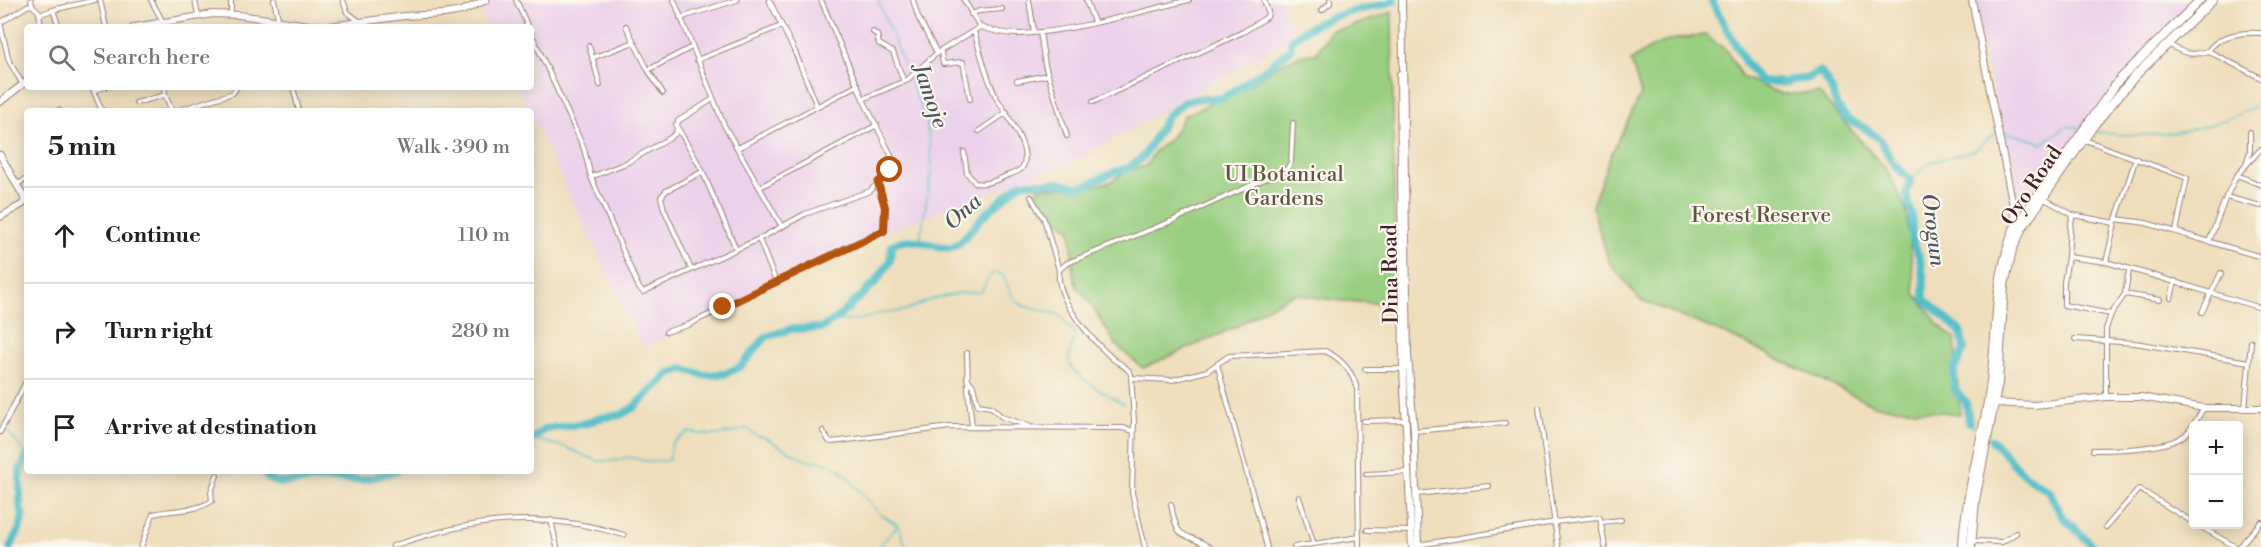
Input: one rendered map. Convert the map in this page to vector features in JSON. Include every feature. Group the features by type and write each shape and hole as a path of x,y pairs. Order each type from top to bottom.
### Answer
{"highway":[{"name":"Oyo Road","path":"2020,226 2043,198 2118,81 2200,0"},
{"name":"Oyo Road","path":"1963,547 1991,403 1999,283 2004,256 2020,226 2086,132 2135,76 2212,0"},
{"name":"Oyo Road","path":"1969,524 1971,544"}],"street":[{"path":"24,82 9,61 0,23 32,2 41,14 95,0"},
{"path":"100,0 105,24"},
{"path":"151,0 163,22"},
{"path":"195,0 198,16"},
{"path":"231,0 231,15"},
{"path":"154,24 198,16 231,15 279,24 274,0"},
{"path":"343,0 347,12 359,21"},
{"path":"341,24 444,14 462,11 486,0"},
{"path":"516,0 527,24"},
{"path":"674,0 713,99 782,227"},
{"path":"681,18 737,0"},
{"path":"769,0 817,106"},
{"path":"534,40 584,149 591,177 640,291 643,292 759,239 820,208 870,191 890,170 892,159 863,99 821,0"},
{"path":"913,0 918,16 943,64 963,62 970,99"},
{"path":"964,0 980,27 995,32 1019,34 1094,22 1189,0"},
{"path":"1029,0 1045,65 1067,136"},
{"path":"1086,0 1094,22"},
{"path":"1093,102 1243,32 1267,17 1268,12 1264,0"},
{"path":"1322,10 1330,3 1330,0"},
{"path":"1972,0 2020,226"},
{"name":"Dina Road","path":"1400,4 1407,420 1411,531 1416,546"},
{"path":"971,14 979,10 1002,9"},
{"path":"53,10 58,24"},
{"path":"39,11 41,24"},
{"path":"626,26 648,70 663,93"},
{"path":"697,60 781,26"},
{"path":"863,99 904,82 939,53 980,27"},
{"path":"873,32 877,35 879,44 893,52 904,82"},
{"path":"964,152 967,173 975,183 988,183 1019,171 1023,166 1023,152 1014,124 996,97 974,32"},
{"path":"2168,44 2183,54 2191,55 2208,51 2221,39 2244,33 2261,33"},
{"path":"591,58 634,42"},
{"path":"589,46 600,86"},
{"path":"648,70 692,47"},
{"path":"2208,51 2261,78"},
{"path":"1017,81 1048,75"},
{"path":"0,102 24,84"},
{"path":"738,148 858,85"},
{"path":"93,90 101,108"},
{"path":"164,90 172,108"},
{"path":"184,108 233,93 235,90"},
{"path":"294,90 298,108"},
{"path":"136,103 165,95"},
{"path":"591,177 626,163 670,138 675,133 676,125 713,99"},
{"path":"979,131 1007,112"},
{"path":"1059,270 1067,263 1167,223 1287,169 1291,162 1293,123"},
{"path":"676,125 702,172 736,249"},
{"path":"760,187 877,125"},
{"path":"2086,132 2136,158 2187,178 2176,231"},
{"path":"2245,164 2250,151 2250,132"},
{"path":"2209,242 2237,175 2261,149"},
{"path":"0,155 24,197"},
{"path":"2106,262 2136,158"},
{"path":"691,269 664,208 662,197 666,191 702,172"},
{"path":"2237,175 2261,184"},
{"path":"17,184 24,180"},
{"path":"666,332 688,326 884,231 885,207 878,183"},
{"path":"1030,197 1044,219 1059,270 1059,287 1073,313 1114,360 1128,368 1132,378 1134,431 1132,493 1144,547"},
{"path":"2226,197 2261,206"},
{"path":"2043,198 2073,215 2146,223 2258,256"},
{"path":"0,217 24,203"},
{"path":"2073,215 2064,282 2064,305 2111,314"},
{"path":"759,239 776,282"},
{"path":"2068,257 2106,262 2261,308"},
{"path":"2106,397 2105,340 2111,314 2125,294 2129,270"},
{"path":"2202,312 2221,273"},
{"path":"2171,298 2175,281"},
{"path":"2125,294 2160,300"},
{"path":"2075,339 2135,343 2249,362"},
{"path":"2245,409 2251,342"},
{"path":"1132,378 1172,380 1207,371 1229,356 1325,351 1338,358 1346,367 1357,389 1359,547"},
{"path":"967,353 972,426"},
{"path":"1217,364 1267,547"},
{"path":"1365,369 1406,369"},
{"name":"Dina Road","path":"1406,369 1414,431 1417,494 1416,546"},
{"path":"968,378 973,386 978,405 991,407 1002,417 1032,427"},
{"path":"1,431 24,386"},
{"path":"1991,403 2035,405 2106,397 2140,397 2204,408 2261,408"},
{"path":"1539,408 1558,547"},
{"path":"2093,450 2136,448 2179,438 2188,432 2204,408"},
{"path":"1364,421 1407,420"},
{"path":"1414,431 1505,423"},
{"path":"824,431 829,441 832,442 950,426 1123,428 1134,431"},
{"path":"1366,474 1409,472"},
{"path":"141,547 153,514 166,510 197,508 212,501 217,475"},
{"path":"1417,494 1489,486"},
{"path":"2106,527 2139,489 2189,521"},
{"path":"1299,497 1313,543"},
{"path":"1171,504 1178,531 1210,547"},
{"path":"1416,546 1555,522 1598,517 1605,547"},
{"path":"551,520 557,547"},
{"path":"393,546 434,532 465,525 503,521 551,520 591,525 624,535"},
{"path":"1601,522 1621,520"},
{"path":"2203,529 2237,547 2261,522"},
{"path":"1367,530 1411,531"},
{"path":"1971,544 2002,542 2016,533"},
{"path":"1294,547 1359,537"}],"shaded area":[{"path":"475,0 1279,0 1296,35 1078,159 886,232 643,347 534,122 534,108 528,108 518,90 534,90 534,24 487,24"},
{"path":"1971,0 2195,0 2020,203"}],"green space":[{"name":"UI Botanical Gardens","path":"1392,12 1395,304 1340,301 1294,294 1238,326 1143,368 1117,346 1088,300 1077,288 1073,273 1071,230 1048,213 1032,195 1039,188 1095,186 1110,182 1125,172 1146,166 1155,151 1170,139 1185,115 1249,85 1289,60 1316,54 1331,30 1350,27"},
{"name":"Forest Reserve","path":"1705,35 1726,50 1742,77 1781,94 1819,93 1888,172 1906,210 1915,293 1939,325 1955,339 1960,414 1876,406 1730,336 1640,300 1609,262 1592,206 1609,159 1641,94 1631,61 1648,49 1665,42"}],"waterway":[{"name":"Jamoje","path":"878,0 927,123 932,166 920,241"},
{"name":"Ona","path":"534,438 545,429 587,423 599,418 620,415 633,408 670,373 684,369 704,375 725,374 741,366 766,337 791,329 822,328 836,319 876,282 890,261 892,245 909,240 939,247 952,247 1021,183 1061,183 1076,187 1087,185 1114,172 1129,168 1143,157 1168,115 1184,102 1195,99 1223,98 1291,49 1291,42 1307,29 1336,16 1394,0"},
{"name":"Orogun","path":"1711,0 1745,62 1760,81 1788,83 1789,80 1806,79 1820,71 1831,88 1837,107 1849,120 1868,130 1881,141 1893,164 1911,180 1906,194 1912,215 1912,239 1920,259 1924,280 1924,299 1960,331 1964,349 1954,370 1954,388 1966,403 1969,422"},
{"path":"2094,131 2127,135 2178,132 2227,119 2261,103"},
{"path":"2002,132 2043,143 2067,126 2080,128"},
{"path":"1911,180 1931,162 1975,150 1998,133"},
{"path":"836,319 846,321 864,319 881,313 904,311 930,300 959,293 981,292 991,274 997,273 1003,275 1014,300 1024,306 1060,315 1075,334 1069,358 1072,367 1093,386 1124,404"},
{"path":"0,422 24,451"},
{"path":"1969,422 1978,430"},
{"path":"534,439 565,447 598,461 614,461 628,457 650,462 669,460 672,443 689,432 718,435 747,428 756,436 764,437 805,460 825,462 839,468 880,514 898,525 906,547"},
{"name":"Orogun","path":"1992,440 2024,475 2050,492 2061,515 2094,547"},
{"name":"Ona","path":"10,547 23,516 20,507 20,470 24,462"},
{"name":"Ona","path":"265,474 278,483 324,479 362,480 385,474"},
{"path":"878,547 898,526"}],"route":[{"path":"723,307 884,231 885,207 878,183 890,170"}]}
